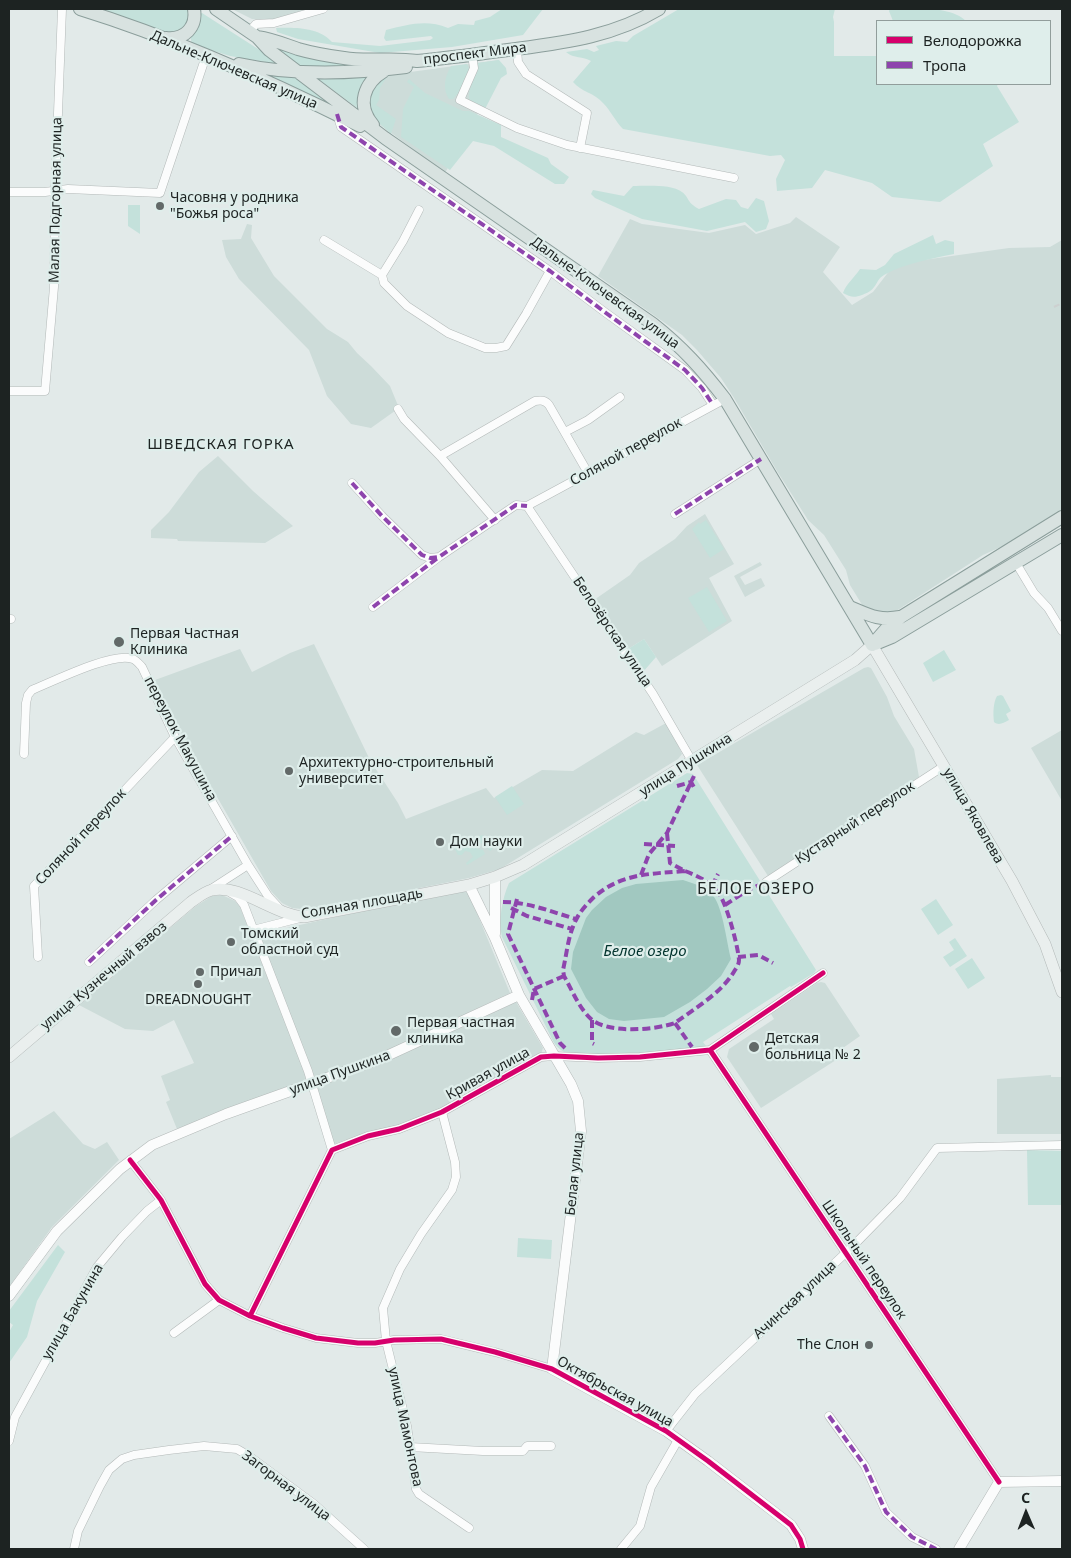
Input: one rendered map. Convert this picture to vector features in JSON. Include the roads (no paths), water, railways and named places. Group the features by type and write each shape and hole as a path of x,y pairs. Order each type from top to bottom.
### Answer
{"main road":[{"name":"Дальне-Ключевская улица","path":"80,9 211,57 337,114 385,138"},
{"path":"149,34 173,39 181,37 193,26 195,18 194,9"},
{"name":"Дальне-Ключевская улица","path":"216,9 253,34 269,50 385,138 670,338 702,368 719,402 761,459 872,645"},
{"name":"проспект Мира","path":"253,34 274,39 299,49 346,58 365,60 406,59 417,61 517,49 594,37 629,25 660,9"},
{"path":"211,57 263,69 299,73 386,69 406,66 417,61"},
{"path":"385,138 368,119 364,103 367,86 386,69"},
{"name":"улица Пушкина","path":"469,885 495,877 522,865 692,761 854,660 901,617 1062,518"},
{"name":"улица Пушкина","path":"872,645 892,637 1062,535"},
{"path":"850,607 884,619 901,617"},
{"name":"улица Яковлева","path":"872,645 1012,881 1045,944 1062,992"},
{"name":"Соляная площадь","path":"201,895 211,890 242,894 286,914 304,917 469,885"},
{"name":"улица Кузнечный взвоз","path":"9,1057 201,895"}],"street":[{"name":"Малая Подгорная улица","path":"9,391 45,391 54,287 55,191 62,9"},
{"path":"253,34 256,24 274,23 323,9"},
{"path":"517,49 518,62 526,74 587,113 580,148"},
{"path":"472,55 474,68 460,100 517,128 580,148 734,178"},
{"path":"9,192 68,189 160,192 211,57"},
{"path":"337,114 342,127 550,270 685,370 719,402"},
{"path":"419,210 403,241 382,274 384,283 407,306 448,332 485,348 506,346 550,270"},
{"path":"324,240 382,274"},
{"path":"565,432 588,420 620,397"},
{"path":"440,456 539,400 549,405 588,473"},
{"name":"Соляной переулок","path":"373,607 440,556 516,506 527,506 719,402"},
{"path":"398,409 404,419 440,456 495,520"},
{"path":"675,514 761,459"},
{"path":"352,483 422,555 430,558 440,556"},
{"name":"Белозёрская улица","path":"527,506 670,721 692,761"},
{"path":"1016,563 1034,593 1048,608 1062,631"},
{"name":"переулок Макушина","path":"24,754 26,703 28,695 32,690 90,666 117,658 134,659 142,667 176,736 248,865 268,896 286,914"},
{"name":"Соляной переулок","path":"38,957 34,886 176,736"},
{"name":"Кустарный переулок","path":"766,882 944,766"},
{"path":"89,962 156,900 232,836"},
{"path":"201,895 248,865"},
{"path":"495,877 495,938"},
{"path":"469,885 495,938 519,994"},
{"path":"222,890 238,896 244,905 311,1083 332,1150 250,1316"},
{"path":"253,930 304,917"},
{"name":"Кривая улица","path":"332,1150 368,1136 399,1129 442,1112 542,1057 640,1057 710,1050 823,972"},
{"name":"улица Пушкина","path":"9,1296 57,1231 88,1198 130,1160 152,1145 226,1114 380,1059 519,994"},
{"name":"Белая улица","path":"519,994 571,1084 578,1101 581,1131 552,1369"},
{"name":"Школьный переулок","path":"710,1050 999,1482"},
{"name":"улица Мамонтова","path":"442,1112 455,1162 456,1177 452,1190 400,1269 383,1308 386,1342 407,1426 414,1484 419,1494 469,1528"},
{"name":"Ачинская улица","path":"666,1431 695,1394 845,1253 900,1198 936,1148 1062,1146"},
{"name":"Октябрьская улица","path":"130,1160 161,1200 206,1284 220,1300 250,1316 316,1338 358,1344 441,1339 495,1352 552,1369 666,1431 708,1461 791,1525 800,1539 803,1549"},
{"name":"улица Бакунина","path":"9,1441 15,1417 97,1268 134,1224 161,1200"},
{"path":"174,1333 220,1300"},
{"path":"829,1416 866,1466 886,1512 912,1536 936,1549"},
{"path":"621,1549 640,1526 651,1487 678,1440"},
{"name":"Загорная улица","path":"74,1549 78,1531 100,1486 109,1470 122,1458 204,1446 237,1449 249,1456 314,1504 364,1549"},
{"path":"410,1447 523,1451 527,1446 551,1446"},
{"path":"959,1549 999,1482 1062,1481"}],"water":[{"name":"Белое озеро","path":"683,880 704,888 717,902 731,959 721,976 690,1002 664,1017 624,1021 609,1019 597,1012 586,998 571,969 573,952 586,918 606,897 622,888 636,884"}],"railway":[{"path":"1054,307 1062,303"}],"place":[{"name":"Часовня у родника \"Божья роса\"","path":"160,206"},
{"name":"Первая Частная Клиника","path":"119,642"},
{"name":"Архитектурно-строительный университет","path":"289,771"},
{"name":"Дом науки","path":"440,842"},
{"name":"Томский областной суд","path":"231,942"},
{"name":"Причал","path":"200,972"},
{"name":"DREADNOUGHT","path":"198,984"},
{"name":"Первая частная клиника","path":"396,1031"},
{"name":"Детская больница № 2","path":"754,1047"},
{"name":"The Слон","path":"869,1345"}],"district":[{"name":"ШВЕДСКАЯ ГОРКА","path":"221,445"},
{"name":"БЕЛОЕ ОЗЕРО","path":"756,889"}]}
